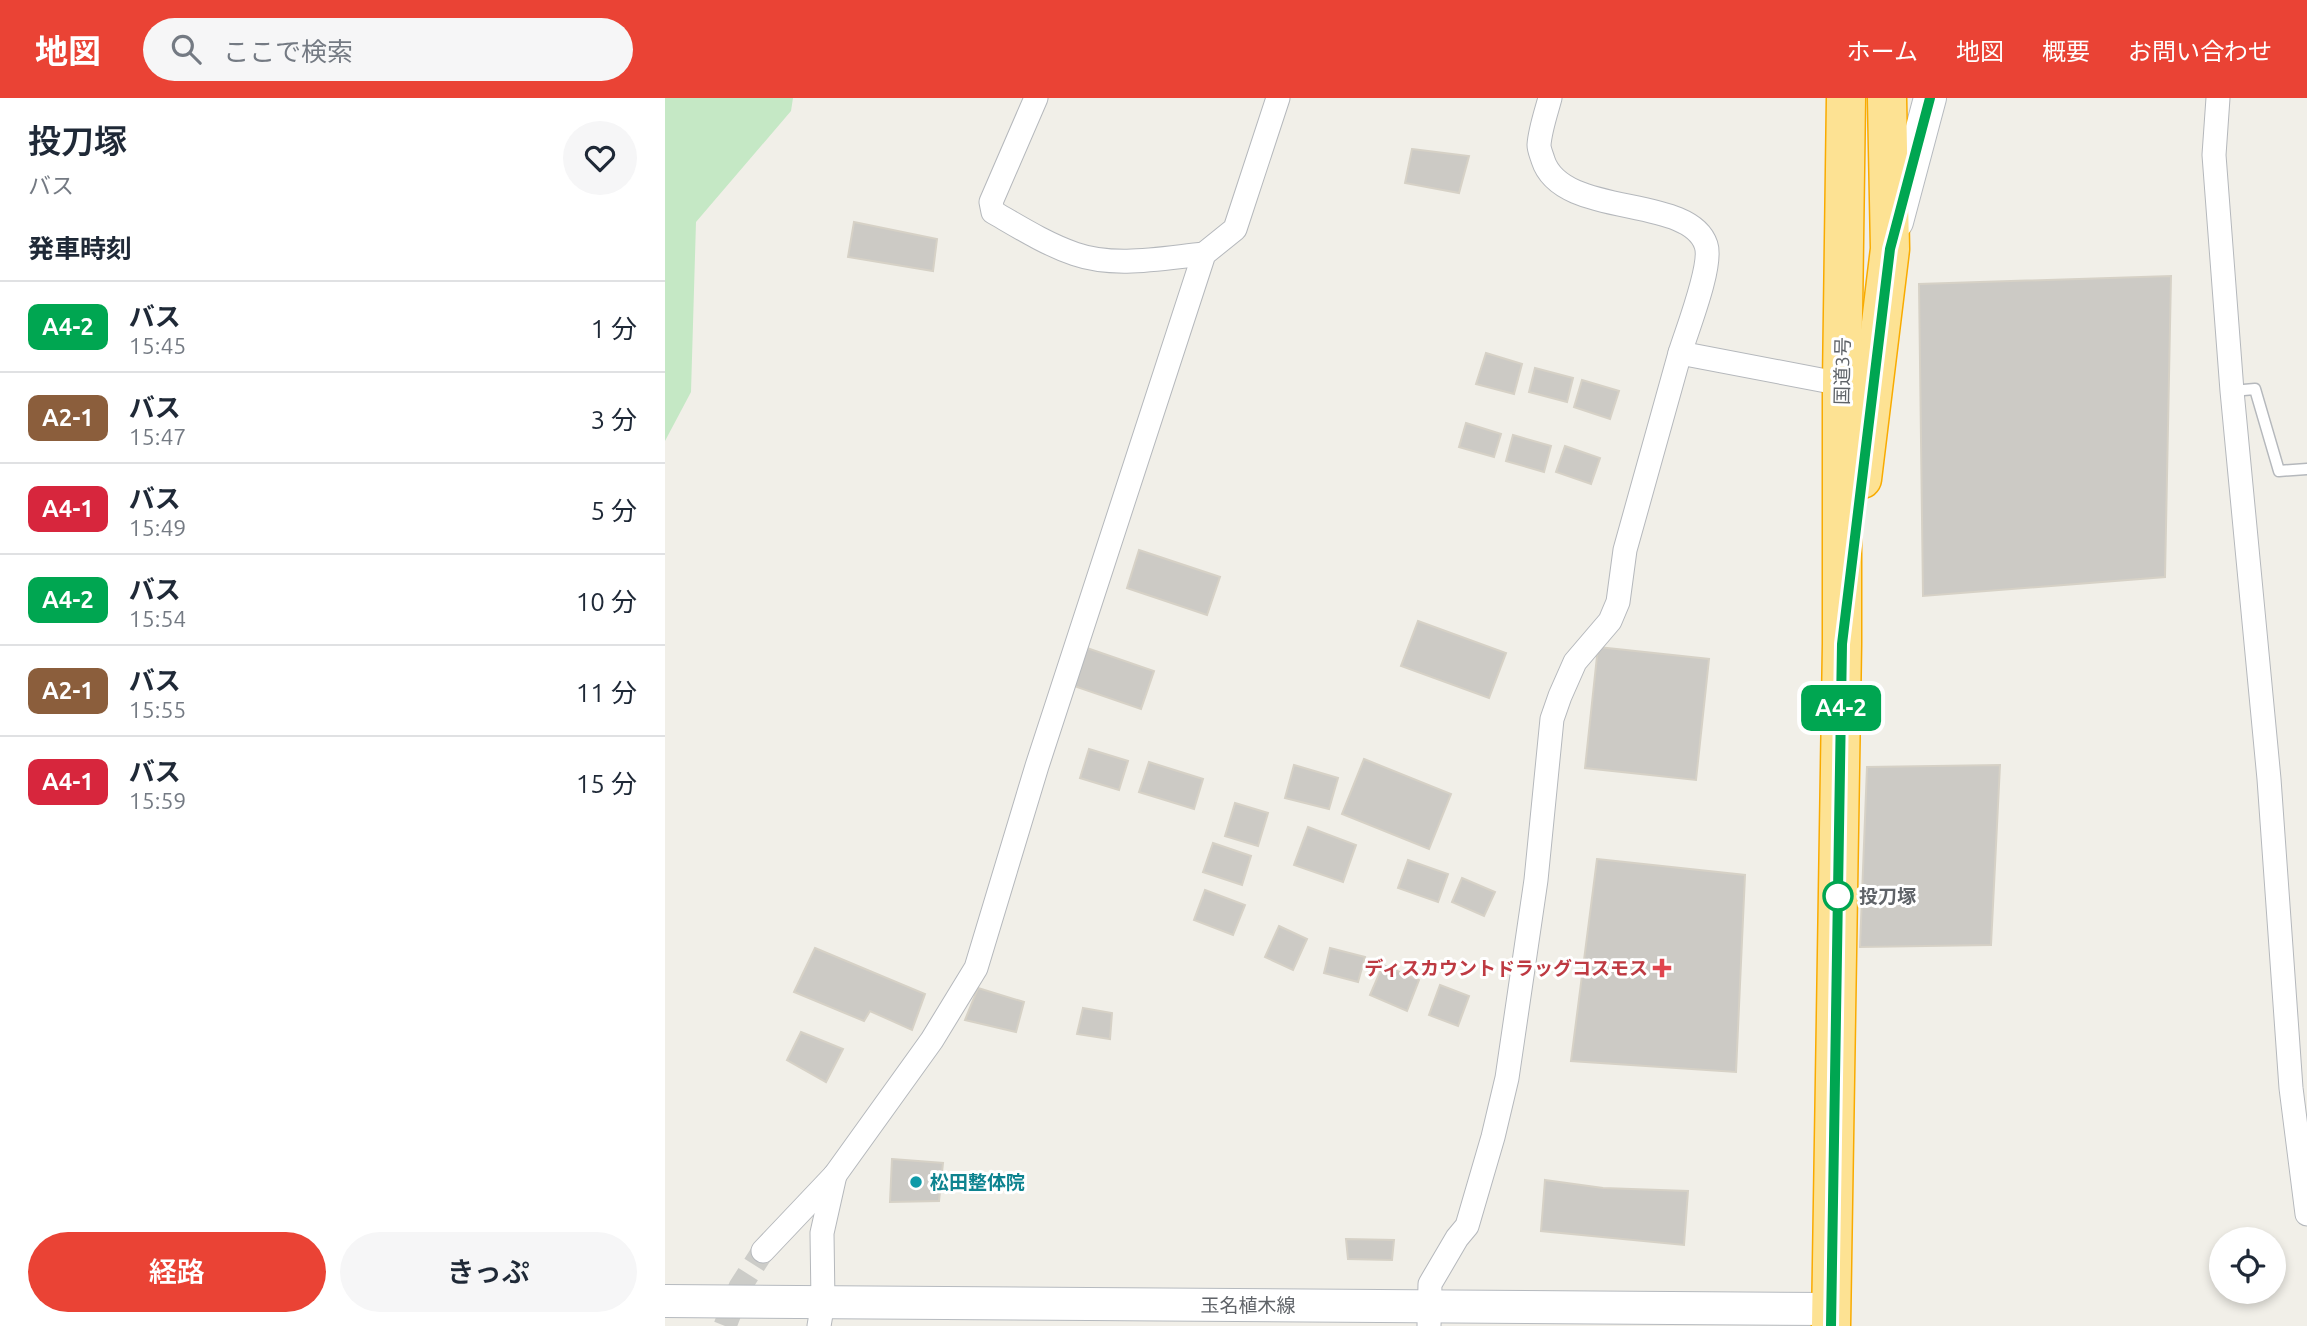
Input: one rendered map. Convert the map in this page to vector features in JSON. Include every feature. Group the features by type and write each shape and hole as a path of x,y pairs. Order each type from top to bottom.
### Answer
{"highway":[{"name":"国道3号","path":"1831,1318 1842,644 1846,98"},
{"name":"国道3号","path":"1842,644 1890,249 1885,98"}],"main road":[{"path":"1845,188 1862,135 1885,98"},
{"path":"1890,249 1930,98"},
{"name":"玉名植木線","path":"665,1301 821,1314 1831,1318"}],"street":[{"path":"1036,98 991,202 993,212 1076,255 1110,260 1203,254"},
{"path":"763,1251 835,1175 932,1040 977,968 1037,766 1203,254 1235,229 1278,98"},
{"path":"1429,1316 1430,1284 1467,1226 1507,1078 1536,880 1552,719 1563,686 1575,662 1610,621 1618,602 1625,550 1707,266 1706,245 1696,229 1674,218 1573,192 1547,172 1539,146 1550,98"},
{"path":"2218,98 2214,155 2232,391 2269,779 2291,1087 2307,1214"},
{"path":"1680,353 1842,384"},
{"path":"821,1314 822,1233 835,1175"}],"lane":[{"path":"2232,391 2255,389 2279,471 2307,470"}],"green space":[{"path":"665,98 793,98 791,111 696,222 691,392 665,441"}],"building":[{"path":"1412,149 1469,156 1459,193 1405,183"},
{"path":"854,222 937,239 933,271 848,257"},
{"path":"2171,276 2165,577 1923,596 1919,284"},
{"path":"1486,353 1522,364 1514,394 1476,384"},
{"path":"1535,368 1573,378 1567,402 1529,392"},
{"path":"1582,380 1619,391 1610,419 1574,407"},
{"path":"1466,423 1501,434 1494,457 1459,447"},
{"path":"1513,435 1551,446 1544,472 1506,461"},
{"path":"1565,446 1600,458 1591,484 1556,472"},
{"path":"1139,550 1220,577 1207,615 1127,588"},
{"path":"1418,621 1506,653 1489,698 1401,666"},
{"path":"1084,647 1154,671 1141,709 1071,685"},
{"path":"1598,647 1709,659 1696,780 1585,768"},
{"path":"1089,749 1128,761 1119,790 1080,778"},
{"path":"1364,759 1451,794 1429,849 1342,814"},
{"path":"1149,762 1203,779 1194,809 1139,792"},
{"path":"1294,765 1338,778 1329,809 1285,798"},
{"path":"2000,765 1991,945 1860,947 1867,767"},
{"path":"1235,803 1268,813 1258,846 1225,836"},
{"path":"1308,827 1356,845 1343,882 1294,865"},
{"path":"1213,843 1251,856 1242,885 1203,872"},
{"name":"ディスカウントドラッグコスモス","path":"1597,859 1745,875 1736,1072 1571,1061"},
{"path":"1408,860 1448,874 1438,902 1398,888"},
{"path":"1462,878 1495,892 1484,916 1452,902"},
{"path":"1205,890 1245,905 1233,935 1194,920"},
{"path":"1279,926 1307,939 1293,970 1265,957"},
{"path":"815,948 925,994 912,1030 870,1011 864,1021 794,992"},
{"path":"1330,948 1365,957 1358,982 1324,973"},
{"path":"1383,965 1419,980 1407,1011 1370,995"},
{"path":"1440,985 1469,996 1458,1026 1429,1015"},
{"path":"978,988 1024,1002 1016,1032 965,1020"},
{"path":"1083,1008 1112,1013 1110,1039 1077,1034"},
{"path":"801,1032 843,1049 826,1082 787,1060"},
{"name":"松田整体院","path":"892,1159 943,1163 939,1201 890,1202"},
{"path":"1545,1180 1603,1188 1688,1191 1684,1245 1541,1231"},
{"path":"1346,1239 1394,1240 1392,1260 1348,1259"}],"tunnel":[{"path":"725,1326 740,1287 763,1251"}],"bus line":[{"name":"A4-2","path":"1831,1326 1842,644 1890,249 1930,98"}],"place":[{"name":"投刀塚","path":"1838,896"},
{"name":"ディスカウントドラッグコスモス","path":"1662,968"},
{"name":"松田整体院","path":"916,1182"}]}
